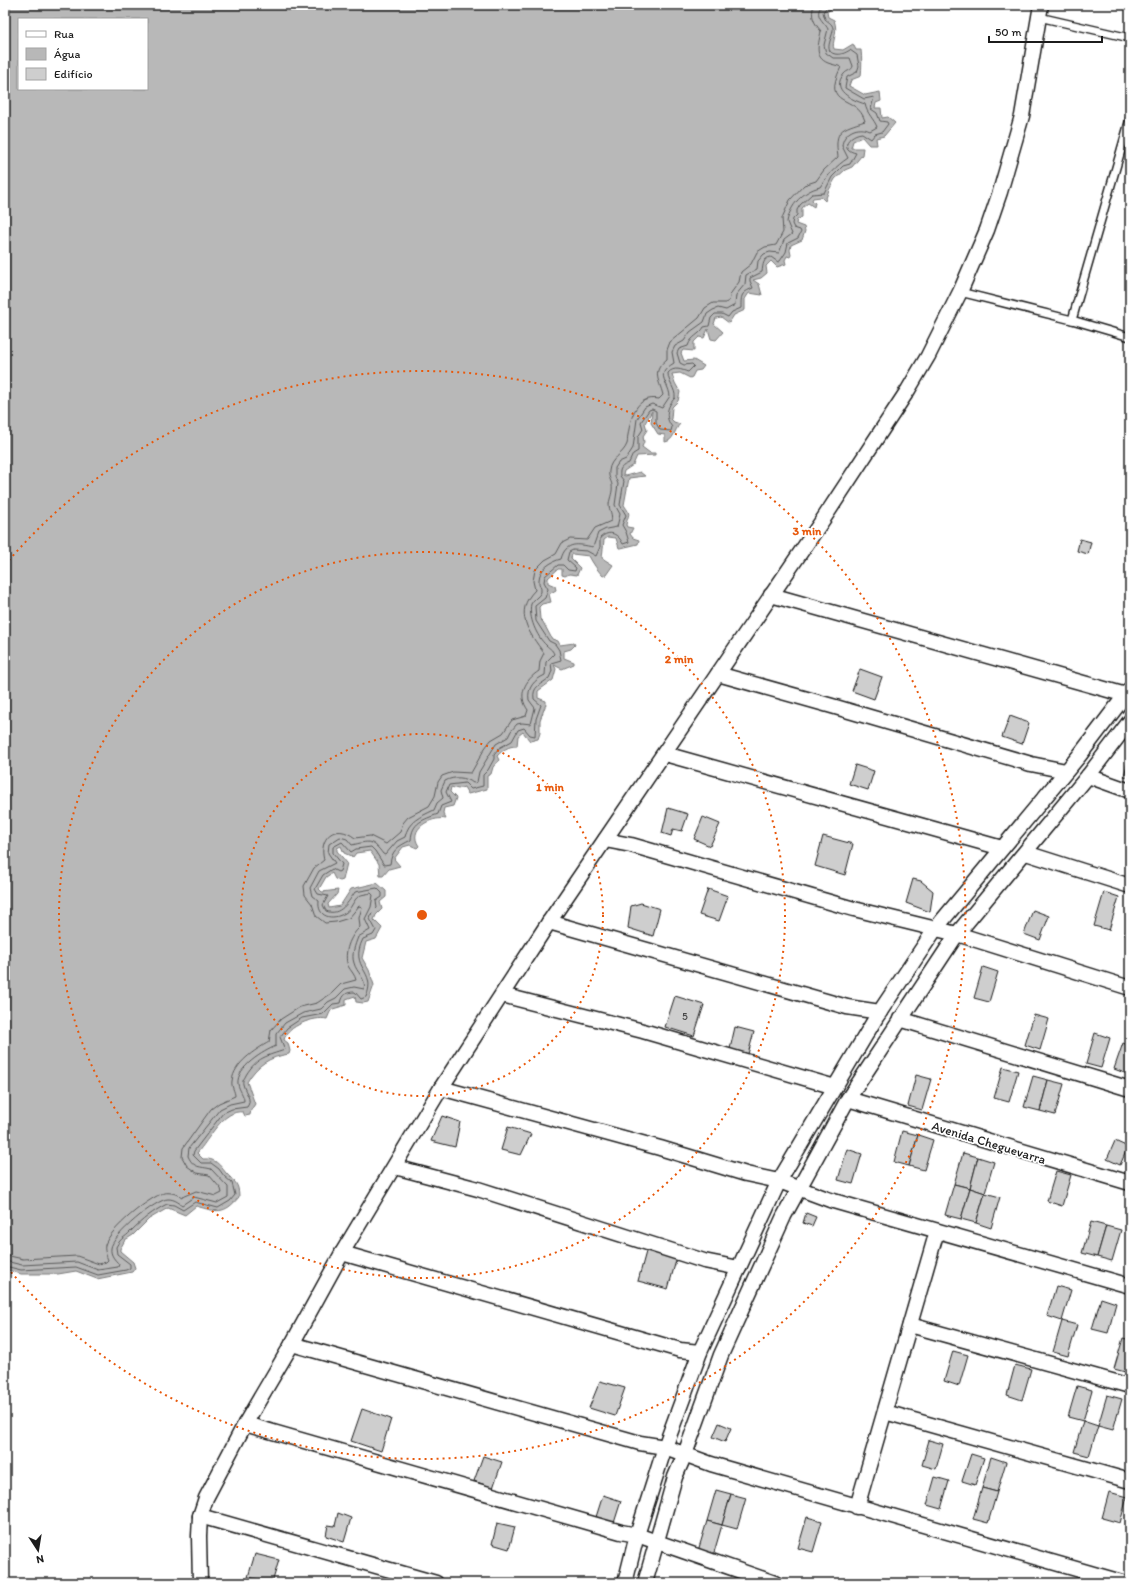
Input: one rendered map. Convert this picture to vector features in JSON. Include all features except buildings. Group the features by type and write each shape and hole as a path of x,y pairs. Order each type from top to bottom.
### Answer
{"street":[{"path":"200,1583 200,1516 211,1487 244,1424 292,1344 342,1253 395,1167 441,1088 549,922 665,754 908,390 928,356 960,292 987,230 1011,155 1029,82 1040,11"},
{"path":"625,1583 637,1535 665,1447 700,1352 779,1181 880,1012 936,928 1066,771 1128,692 770,595"},
{"path":"718,674 1031,764 1066,771"},
{"path":"645,1583 674,1477 686,1454 721,1355 755,1277 799,1188 848,1099 957,934 1026,853 1130,721"},
{"path":"665,754 1002,848"},
{"path":"1088,776 1130,791"},
{"path":"605,840 631,845 870,913 916,925 936,928 1130,988"},
{"path":"1026,853 1130,886"},
{"path":"549,922 847,1006 880,1012"},
{"path":"502,995 643,1031 835,1087"},
{"path":"900,1019 1130,1089"},
{"path":"441,1088 660,1148 746,1174 779,1181 830,1200 1130,1286"},
{"name":"Avenida Cheguevarra","path":"848,1099 1130,1183"},
{"path":"395,1167 478,1189 704,1261 739,1268"},
{"path":"857,1507 937,1231"},
{"path":"342,1253 680,1350 700,1352"},
{"path":"910,1325 1130,1386"},
{"path":"292,1344 640,1443 665,1447 711,1464 1125,1583"},
{"path":"885,1412 1130,1481"},
{"path":"244,1424 621,1532 637,1535 656,1543 775,1583"},
{"path":"200,1516 436,1583"}],"lane":[{"path":"1040,11 1130,38"},
{"path":"1072,320 1130,119"},
{"path":"960,292 1072,320 1130,337"}],"water":[{"path":"5,5 836,5 827,12 828,17 834,20 836,29 833,43 834,49 843,50 853,44 856,50 861,50 861,76 851,80 849,86 865,95 880,92 881,101 876,103 875,108 881,108 882,118 888,117 895,123 884,136 876,138 877,145 869,145 862,137 853,141 851,148 863,148 862,155 852,167 845,170 835,179 825,201 821,197 813,198 812,200 815,203 814,207 808,203 802,208 802,217 797,220 796,224 804,227 805,231 802,240 791,245 791,255 790,257 787,256 785,260 786,264 777,267 771,261 766,266 767,273 761,278 753,280 759,284 762,295 749,293 745,299 745,310 734,315 729,323 721,317 716,318 714,324 723,332 716,340 711,339 708,329 704,338 699,337 694,342 694,351 683,350 681,353 684,361 694,360 704,366 701,370 695,371 690,378 680,373 672,374 680,392 678,401 672,407 671,419 680,424 670,440 665,442 665,435 658,434 651,423 652,411 645,423 647,430 643,436 644,442 642,447 650,453 655,453 655,455 637,456 633,465 624,471 623,475 625,476 640,472 645,476 629,478 624,505 629,513 626,525 627,527 633,528 630,534 633,538 639,540 638,544 619,548 616,538 608,537 604,540 602,558 613,565 606,575 603,576 601,574 589,556 572,554 571,559 580,568 577,575 569,574 565,576 562,575 562,569 558,569 548,578 548,583 555,586 556,590 549,594 551,602 542,604 539,607 540,619 552,639 558,641 560,645 574,643 575,645 571,649 564,651 564,658 574,662 574,664 562,669 554,665 556,669 553,680 538,691 538,698 546,701 546,704 540,720 540,733 538,739 530,741 523,732 518,736 517,746 501,752 497,756 499,760 493,767 491,774 487,776 487,789 468,794 464,787 458,789 451,787 450,792 456,798 453,806 444,808 443,813 446,819 434,820 422,825 416,834 416,840 419,846 417,848 410,845 403,847 394,859 400,866 389,869 383,876 380,876 379,864 370,851 356,853 353,857 344,853 341,846 337,848 337,851 347,863 343,880 340,881 335,879 332,873 326,877 319,889 322,892 338,890 337,894 328,904 329,908 340,906 351,889 377,883 386,891 386,897 380,902 382,909 376,915 374,920 382,928 376,939 366,942 362,958 369,970 374,985 368,1002 356,1002 355,996 346,999 346,1005 333,1009 327,1019 322,1018 308,1021 295,1026 290,1030 284,1040 288,1043 290,1051 289,1054 275,1057 259,1066 247,1082 255,1104 250,1115 245,1116 243,1112 236,1112 229,1115 217,1126 197,1153 203,1159 216,1162 237,1185 239,1197 234,1203 229,1207 215,1211 196,1206 185,1215 168,1208 149,1219 133,1235 125,1240 120,1249 120,1251 133,1262 135,1268 132,1272 97,1279 76,1271 58,1274 21,1274 5,1269"}]}
